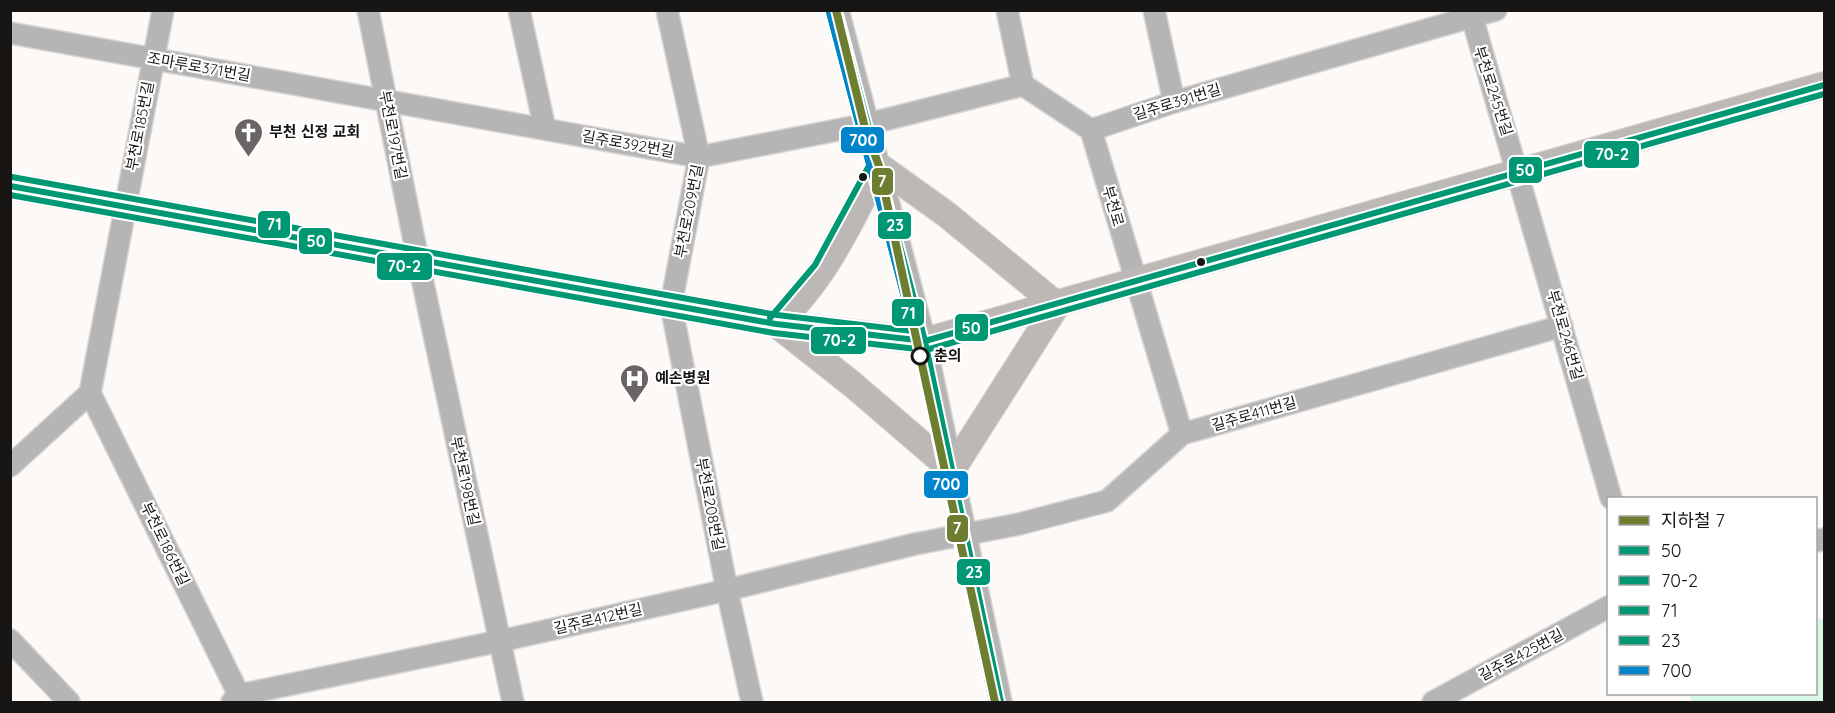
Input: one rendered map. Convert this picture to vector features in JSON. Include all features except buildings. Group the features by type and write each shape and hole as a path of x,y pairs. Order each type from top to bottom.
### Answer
{"main road":[{"path":"10,186 776,324 925,341 1057,306 1518,171 1824,85"},
{"path":"776,324 797,305 834,255 879,166 946,214 1057,306"},
{"path":"776,324 852,384 952,470 1057,306"}],"street":[{"name":"부천로185번길","path":"125,206 163,10"},
{"name":"부천로197번길","path":"368,10 418,260"},
{"path":"519,10 545,129"},
{"name":"부천로209번길","path":"667,10 699,157 671,306"},
{"path":"838,10 925,341 1001,702"},
{"path":"1007,10 1023,86 1091,130"},
{"path":"1154,10 1174,102"},
{"name":"길주로391번길","path":"1091,130 1174,102 1470,14 1496,10"},
{"name":"부천로245번길","path":"1470,14 1518,171"},
{"name":"조마루로371번길","path":"10,33 387,101"},
{"path":"868,124 1023,86"},
{"name":"길주로392번길","path":"387,101 699,157 868,124"},
{"name":"부천로","path":"1091,130 1182,434"},
{"name":"부천로246번길","path":"1518,171 1611,497"},
{"path":"10,466 90,393 125,206"},
{"name":"부천로198번길","path":"418,260 513,702"},
{"name":"부천로208번길","path":"671,306 727,590 752,702"},
{"name":"길주로411번길","path":"966,534 1107,501 1182,434 1562,326"},
{"name":"부천로186번길","path":"90,393 236,699"},
{"name":"길주로412번길","path":"236,699 727,590 915,544 966,534"},
{"name":"길주로425번길","path":"1433,702 1607,608"},
{"path":"10,639 69,702"}],"green space":[{"path":"1820,617 1824,621 1824,702 1692,702 1690,695 1817,695 1817,618"}],"metro line":[{"name":"7","path":"836,10 865,128 879,166 995,702"}],"transit line":[{"name":"23","path":"838,10 925,341 1001,702"},
{"name":"71","path":"12,177 777,315 913,331 829,12"},
{"name":"700","path":"829,12 916,343 992,702"},
{"name":"50","path":"10,186 776,324 925,341 1824,85"},
{"name":"70-2","path":"10,195 774,333 926,350 1824,94"},
{"name":"71","path":"770,318 815,265 871,162"}],"place":[{"name":"부천 신정 교회","path":"248,158"},
{"name":"춘의","path":"920,356"},
{"name":"예손병원","path":"634,404"}]}
